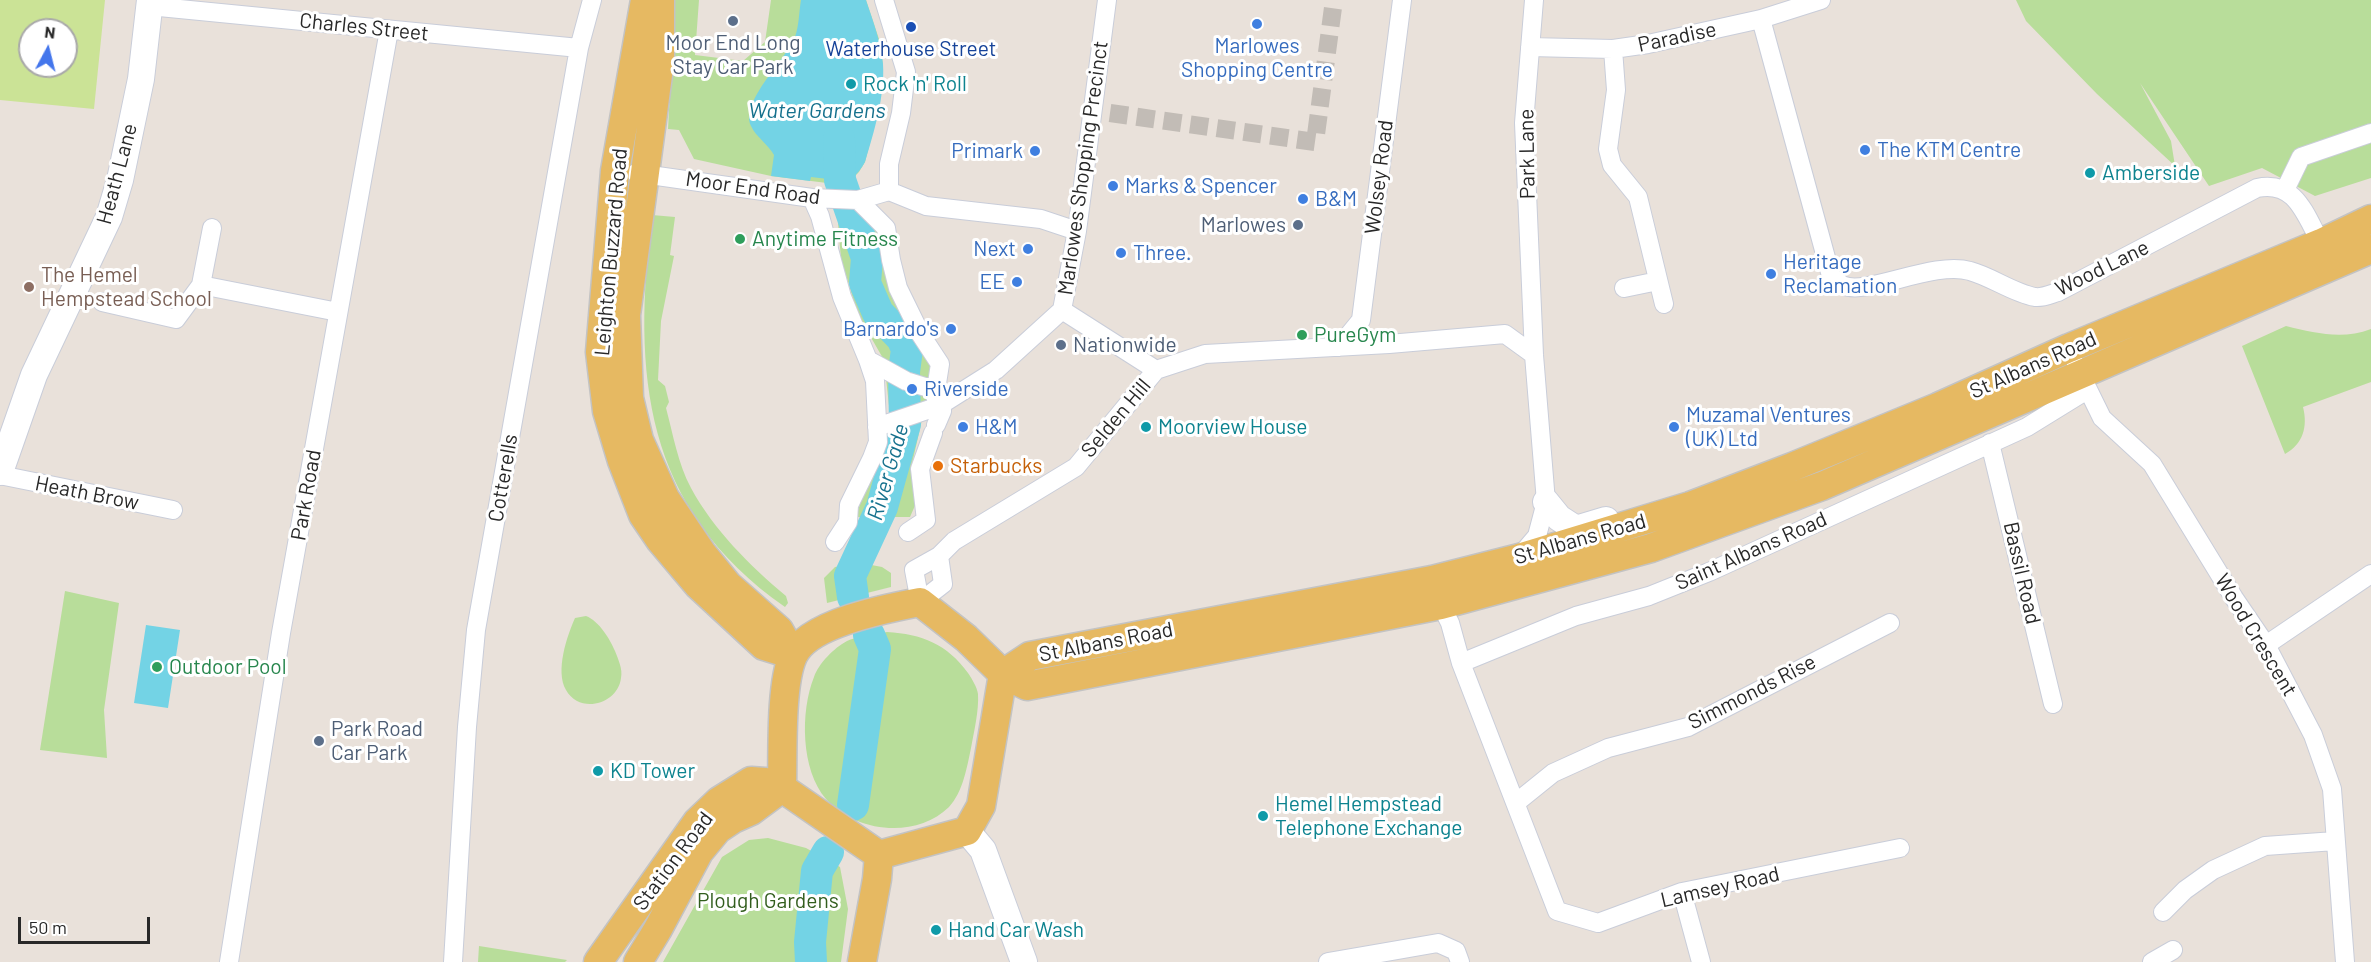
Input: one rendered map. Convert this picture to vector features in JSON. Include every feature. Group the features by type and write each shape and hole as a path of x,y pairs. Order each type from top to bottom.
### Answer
{"main road":[{"name":"Leighton Buzzard Road","path":"645,0 615,171 600,352 607,411 622,461 643,515 660,540 698,585 764,646 793,655"},
{"name":"Leighton Buzzard Road","path":"660,0 660,60 626,315 629,398 639,440 664,498 702,554 728,585 779,630 793,655"},
{"name":"St Albans Road","path":"1003,674 1030,656 1432,580 1519,558 1675,511 1886,429 2069,348 2321,243 2371,219"},
{"name":"St Albans Road","path":"1003,674 1028,686 1441,605 1661,544 1822,486 2084,383 2371,249"},
{"path":"1245,616 1292,621 1416,599 1441,605 1440,594 1479,568"},
{"path":"920,602 966,638 1003,674 981,806 967,831 879,855 782,788 784,719 793,655 809,639 842,621 874,610 920,602"},
{"name":"Station Road","path":"598,962 697,822 719,801 751,781 765,782 782,788"},
{"name":"Station Road","path":"638,962 699,852 718,830 751,811 782,788"},
{"path":"862,962 879,855"}],"street":[{"name":"Cotterells","path":"453,962 467,727 476,630 579,48 592,0"},
{"path":"885,0 906,72 901,113 889,164 889,191 926,206 1041,219 1077,231"},
{"name":"Marlowes Shopping Precinct","path":"877,427 996,370 1062,310 1101,112 1107,0"},
{"name":"Wolsey Road","path":"1362,320 1402,0"},
{"name":"Park Lane","path":"1519,558 1537,536 1546,502 1534,355 1524,123 1534,0"},
{"name":"Paradise","path":"1530,47 1613,49 1648,44 1761,19 1821,0"},
{"name":"Charles Street","path":"150,3 389,30 579,48"},
{"name":"Heath Lane","path":"0,474 34,375 109,217 120,180 141,80 150,3"},
{"name":"Wood Lane","path":"1761,19 1831,276 1844,286 1864,287 1922,272 1954,268 1985,276 2027,294 2043,297 2058,292 2257,188 2275,187 2285,190"},
{"name":"Park Road","path":"229,962 281,633 389,30"},
{"path":"1613,49 1616,90 1608,149 1612,165 1638,197 1664,304"},
{"path":"2321,243 2294,197 2285,190 2301,157 2371,133"},
{"name":"Moor End Road","path":"615,171 812,198 858,200 889,191"},
{"path":"812,198 820,216 842,297 875,381 878,442 849,505 848,522 836,542"},
{"path":"858,200 886,228 898,288 921,335 940,364 937,398 942,411 920,469 926,520 908,532"},
{"path":"102,302 176,319 201,285 212,228"},
{"path":"1624,288 1658,281"},
{"path":"201,285 338,312"},
{"path":"1532,308 1505,334 1534,355"},
{"path":"1062,310 1156,370"},
{"path":"1339,347 1362,320 1389,344"},
{"name":"Selden Hill","path":"920,602 914,570 939,556 954,541 1076,466 1156,370 1205,354 1389,344 1505,334"},
{"name":"Wood Crescent","path":"2069,348 2102,418 2152,464 2234,598 2266,645 2313,735 2332,789 2345,962"},
{"path":"868,360 937,398"},
{"name":"Saint Albans Road","path":"1461,663 1576,616 1648,596 1708,572 2027,427 2084,383"},
{"name":"Bassil Road","path":"1998,440 2053,704"},
{"name":"Heath Brow","path":"0,474 173,510"},
{"path":"1546,502 1559,518 1576,528 1632,513 1675,511"},
{"path":"920,602 943,584 939,556"},
{"path":"2266,645 2371,574"},
{"path":"1441,605 1450,623 1461,663"},
{"name":"Simmonds Rise","path":"1517,802 1553,774 1608,748 1688,727 1746,695 1890,623"},
{"name":"Lamsey Road","path":"1461,663 1517,802 1557,911 1598,922 1682,892 1900,848"},
{"path":"967,831 983,850 1000,903 1024,962"},
{"path":"2163,912 2185,890 2213,870 2265,846 2335,841"},
{"path":"1682,892 1701,962"},
{"path":"1328,962 1438,943 1456,951 1460,962"},
{"path":"2152,962 2173,950"}],"green space":[{"path":"0,0 105,0 94,109 0,100"},
{"name":"Water Gardens","path":"675,0 699,0 695,55 743,61 765,42 771,0 866,0 880,42 883,66 877,116 865,162 859,172 852,179 835,184 771,176 694,159 679,130 668,129"},
{"path":"2016,0 2371,0 2371,178 2315,196 2262,168 2209,186 2140,83 2171,141 2175,166 2097,94 2026,21"},
{"path":"652,215 675,217 670,255 674,256 661,321 658,380 665,386 669,402 666,408 676,449 691,488 710,518 746,559 786,596 788,603 785,607 738,568 702,526 675,481 658,434 648,383 644,330 646,274"},
{"path":"838,223 876,228 885,270 930,365 931,380 912,464 917,501 910,517 857,517 862,497 889,444 890,415 884,360 858,315 841,259"},
{"path":"2286,326 2339,335 2371,329 2371,382 2303,407 2305,421 2303,434 2296,445 2285,454 2242,346"},
{"path":"861,563 882,567 891,573 891,587 827,603 824,578 835,567"},
{"path":"65,591 119,603 104,710 107,758 40,750"},
{"path":"586,616 600,626 607,636 621,668 618,687 613,694 606,700 589,704 572,698 566,690 562,673 566,644 575,618"},
{"path":"887,632 922,638 942,648 968,673 978,694 971,748 958,794 949,807 935,817 903,828 869,825 838,810 826,799 818,787 812,773 805,740 809,691 823,661 847,641"},
{"name":"Plough Gardens","path":"768,838 806,848 840,867 848,909 841,962 663,962 722,857 749,840"},
{"path":"479,946 567,960 565,962 478,962"}],"water":[{"name":"Water Gardens","path":"801,0 866,0 880,48 883,64 882,89 865,162 850,179 840,183 828,183 828,179 811,177 810,181 771,176 774,155 751,126 749,116 752,105 795,37"},
{"name":"Outdoor Pool","path":"146,625 180,630 168,708 134,703"}],"waterway":[{"name":"River Gade","path":"839,139 840,180 867,258 865,283 878,313 902,338 907,349 904,372 905,424 882,507 850,576 853,597"},
{"name":"River Gade","path":"853,805 875,649 869,635"},
{"name":"River Gade","path":"811,962 810,942 817,871 828,852"}],"tunnel":[{"path":"1110,113 1315,142 1334,0"}],"place":[{"name":"Moor End Long Stay Car Park","path":"733,21"},
{"name":"Marlowes Shopping Centre","path":"1257,24"},
{"name":"Waterhouse Street","path":"911,27"},
{"name":"Rock 'n' Roll","path":"851,84"},
{"name":"The KTM Centre","path":"1865,150"},
{"name":"Primark","path":"1035,151"},
{"name":"Amberside","path":"2090,173"},
{"name":"Marks & Spencer","path":"1113,186"},
{"name":"B&M","path":"1303,199"},
{"name":"Marlowes","path":"1298,225"},
{"name":"Anytime Fitness","path":"740,239"},
{"name":"Next","path":"1028,249"},
{"name":"Three.","path":"1121,253"},
{"name":"Heritage Reclamation","path":"1771,274"},
{"name":"EE","path":"1017,282"},
{"name":"The Hemel Hempstead School","path":"29,287"},
{"name":"Barnardo's","path":"951,329"},
{"name":"PureGym","path":"1302,335"},
{"name":"Nationwide","path":"1061,345"},
{"name":"Riverside","path":"912,389"},
{"name":"H&M","path":"963,427"},
{"name":"Moorview House","path":"1146,427"},
{"name":"Muzamal Ventures (UK) Ltd","path":"1674,427"},
{"name":"Starbucks","path":"938,466"},
{"name":"Outdoor Pool","path":"157,667"},
{"name":"Park Road Car Park","path":"319,741"},
{"name":"KD Tower","path":"598,771"},
{"name":"Hemel Hempstead Telephone Exchange","path":"1263,816"},
{"name":"Hand Car Wash","path":"936,930"}]}
